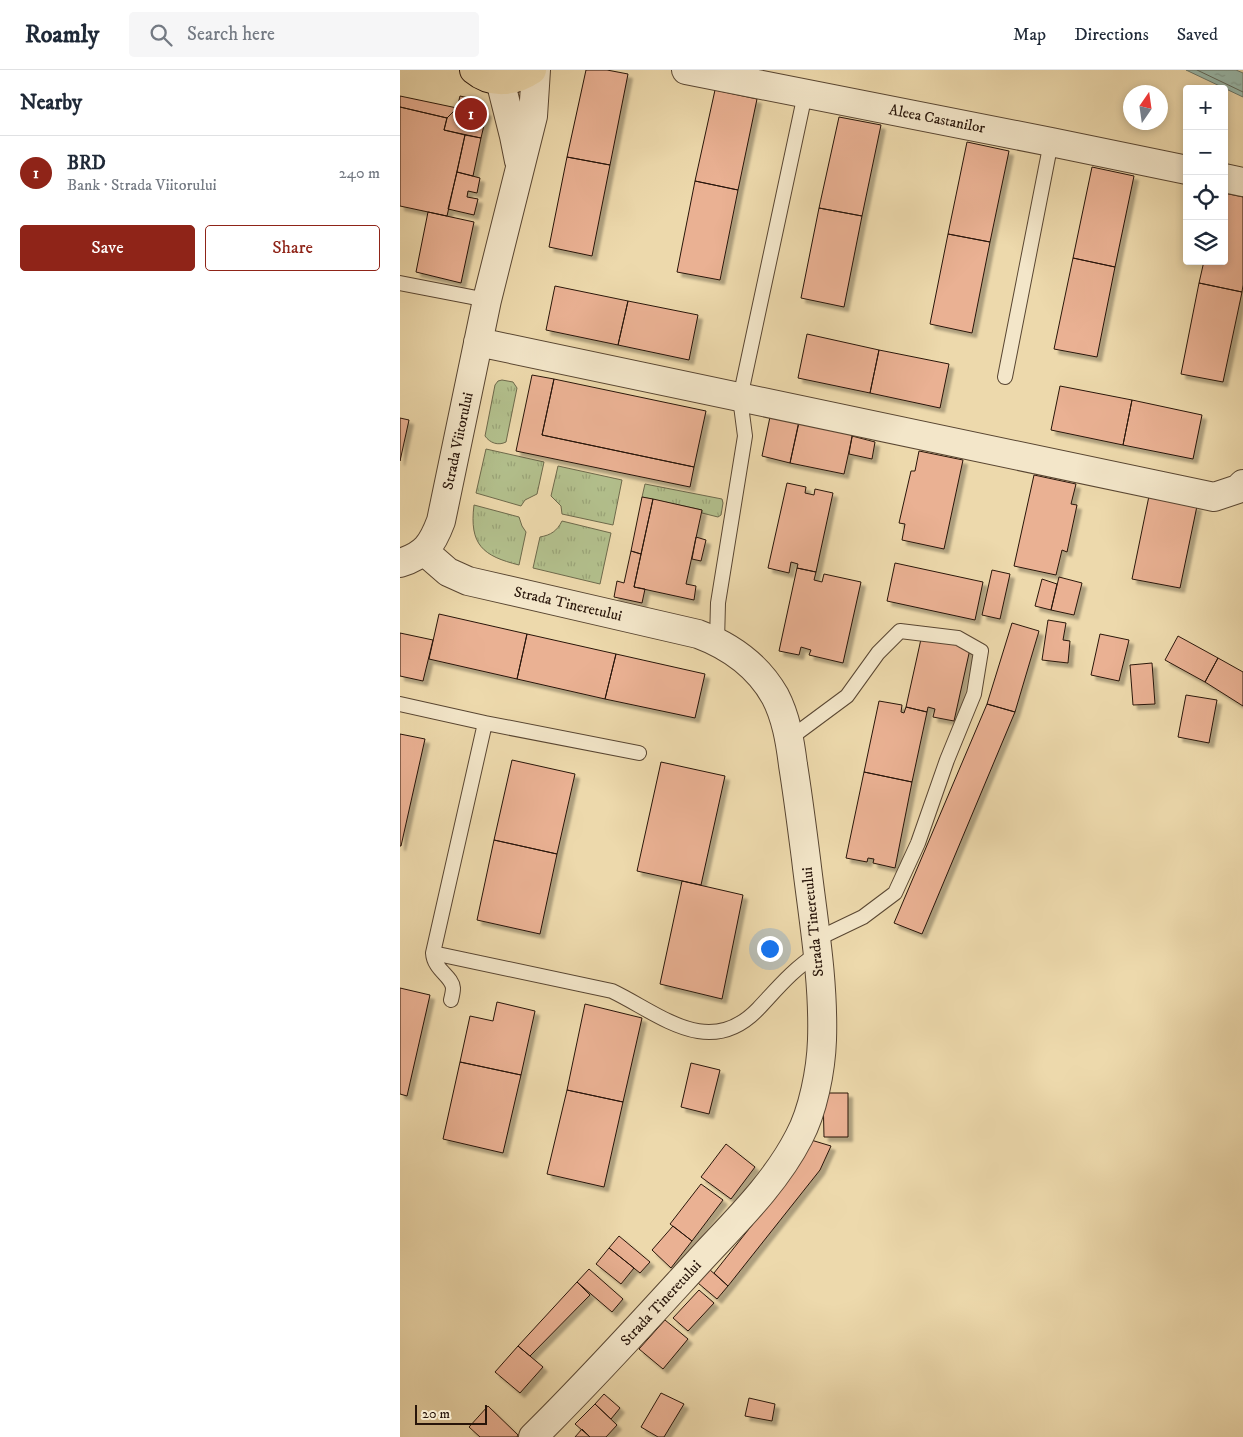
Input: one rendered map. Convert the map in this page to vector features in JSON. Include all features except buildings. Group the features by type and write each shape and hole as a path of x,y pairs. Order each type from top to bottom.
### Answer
{"main road":[{"path":"474,70 479,74 500,80 523,76 532,70"}],"street":[{"name":"Strada Viitorului","path":"425,552 435,538 441,521 487,300 533,116 536,70"},
{"name":"Aleea Castanilor","path":"686,70 1183,169"},
{"name":"Strada Viitorului","path":"500,80 521,170"},
{"path":"1228,179 1243,182"},
{"path":"478,342 1214,497 1238,489 1243,484"},
{"path":"400,563 425,552"},
{"name":"Strada Tineretului","path":"425,552 448,572 468,581 680,630 717,641 738,655 761,676 774,695 784,716 799,802 822,1009 822,1041 818,1073 810,1106 800,1135 784,1164 752,1203 642,1324 533,1437"}],"lane":[{"path":"717,641 718,603 745,436 740,398 805,94"},
{"path":"1006,377 1051,142"},
{"path":"400,283 487,300"},
{"path":"433,953 612,991 676,1025 700,1032 720,1032 738,1026 756,1012 816,948 895,894 918,842 947,760 974,694 981,652 958,638 900,631 878,653 847,696 789,739"},
{"path":"400,704 639,753"},
{"path":"451,1000 452,983 434,961 433,953 485,722"}],"green space":[{"path":"498,381 513,382 517,388 506,442 497,444 485,436 495,385"},
{"path":"486,449 544,462 537,494 525,500 521,506 476,493"},
{"path":"558,466 622,480 613,525 562,514 561,506 551,496"},
{"path":"645,484 722,499 721,515 718,517 702,513 702,510 642,497"},
{"path":"474,505 519,517 526,532 519,565 496,557 481,547 474,530"},
{"path":"562,521 611,533 600,584 533,568 540,537 553,532"}],"water":[{"path":"1186,70 1236,70 1243,73 1243,97 1228,90 1228,85 1218,85"}],"place":[{"name":"BRD","path":"471,114"}]}
